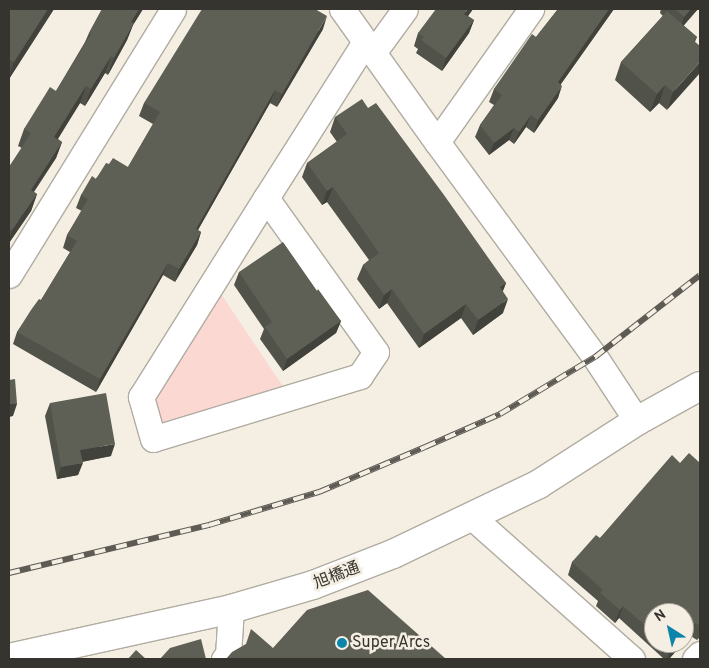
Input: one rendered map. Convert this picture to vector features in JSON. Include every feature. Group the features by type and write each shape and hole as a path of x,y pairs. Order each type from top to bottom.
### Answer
{"street":[{"path":"9,275 173,9"},
{"path":"342,9 589,349 638,421"},
{"path":"266,198 376,352 360,376 153,439 141,397 266,198 369,48 405,9"},
{"path":"437,142 531,9"},
{"name":"旭橋通","path":"9,658 231,609 313,585 393,554 539,484 638,421 700,386"},
{"path":"472,517 632,659"},
{"path":"224,659 228,655 231,609"},
{"path":"695,659 700,654"}],"shaded area":[{"path":"217,288 286,391 157,429 149,397"}],"building":[{"path":"9,9 48,9 14,62 9,59"},
{"path":"102,9 139,9 131,22 134,23 114,58 111,56 91,89 86,86 54,137 62,142 31,190 37,194 12,230 9,228 9,167 31,133 24,129 50,87 56,91 91,34 89,33"},
{"path":"202,9 315,9 327,16 282,94 275,90 196,229 201,232 179,269 168,263 100,379 17,332 39,299 41,300 77,241 67,235 88,199 81,195 92,176 96,179 106,163 109,164 113,158 128,167 160,112 144,103"},
{"path":"436,9 468,9 464,14 474,20 446,58 421,40 424,37 418,33"},
{"path":"558,9 609,9 558,82 562,86 538,120 531,115 519,132 514,128 494,143 480,125 502,95 494,89 532,34 536,37"},
{"path":"675,9 691,9 684,17"},
{"path":"667,11 697,37 694,41 700,46 700,62 673,92 665,85 657,94 621,62"},
{"path":"362,99 368,108 376,103 506,283 500,287 508,299 478,320 466,304 424,334 392,289 384,295 363,265 379,253 333,187 327,191 307,163 347,134 335,117"},
{"path":"283,242 317,291 318,289 341,321 287,359 265,327 272,322 239,272"},
{"path":"15,379 17,404 9,404 9,380"},
{"path":"106,393 115,444 80,450 83,463 61,467 50,403"},
{"path":"689,453 700,463 700,626 694,624 694,603 644,603 644,624 623,606 620,610 600,593 603,590 572,562 596,535 600,538 672,455 680,463"},
{"path":"368,590 446,659 226,659 232,652 246,644 251,629 273,648 307,610"},
{"path":"201,639 206,659 160,659 170,648"},
{"path":"136,650 146,659 128,659"}],"railway":[{"path":"9,573 209,525 319,492 425,447 500,414 595,357 700,275"}],"place":[{"name":"Super Arcs","path":"342,643"}]}
